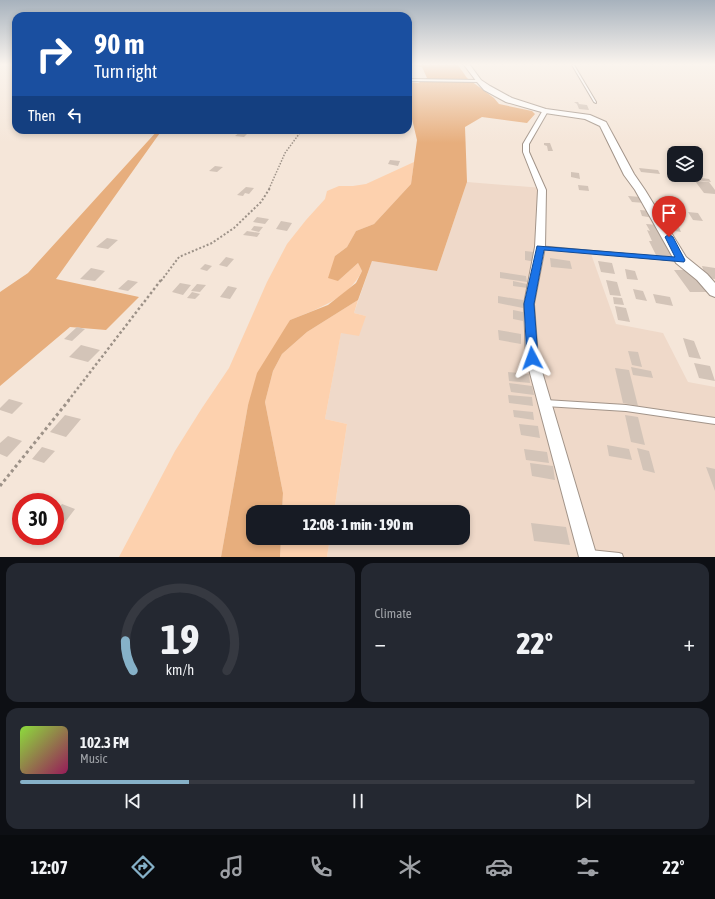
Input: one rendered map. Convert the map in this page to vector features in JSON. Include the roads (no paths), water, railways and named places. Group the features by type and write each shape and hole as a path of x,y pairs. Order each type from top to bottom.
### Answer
{"street":[{"path":"493,91 509,100 546,111 587,117 603,124 629,175 640,190 681,260 702,277 715,292"},
{"path":"546,111 526,144 526,152 542,190 540,247 529,304 532,358 587,555"}],"lane":[{"path":"588,91 595,102"},
{"path":"540,247 681,260"},
{"path":"545,403 626,408 715,421"},
{"path":"587,555 619,557"}]}
